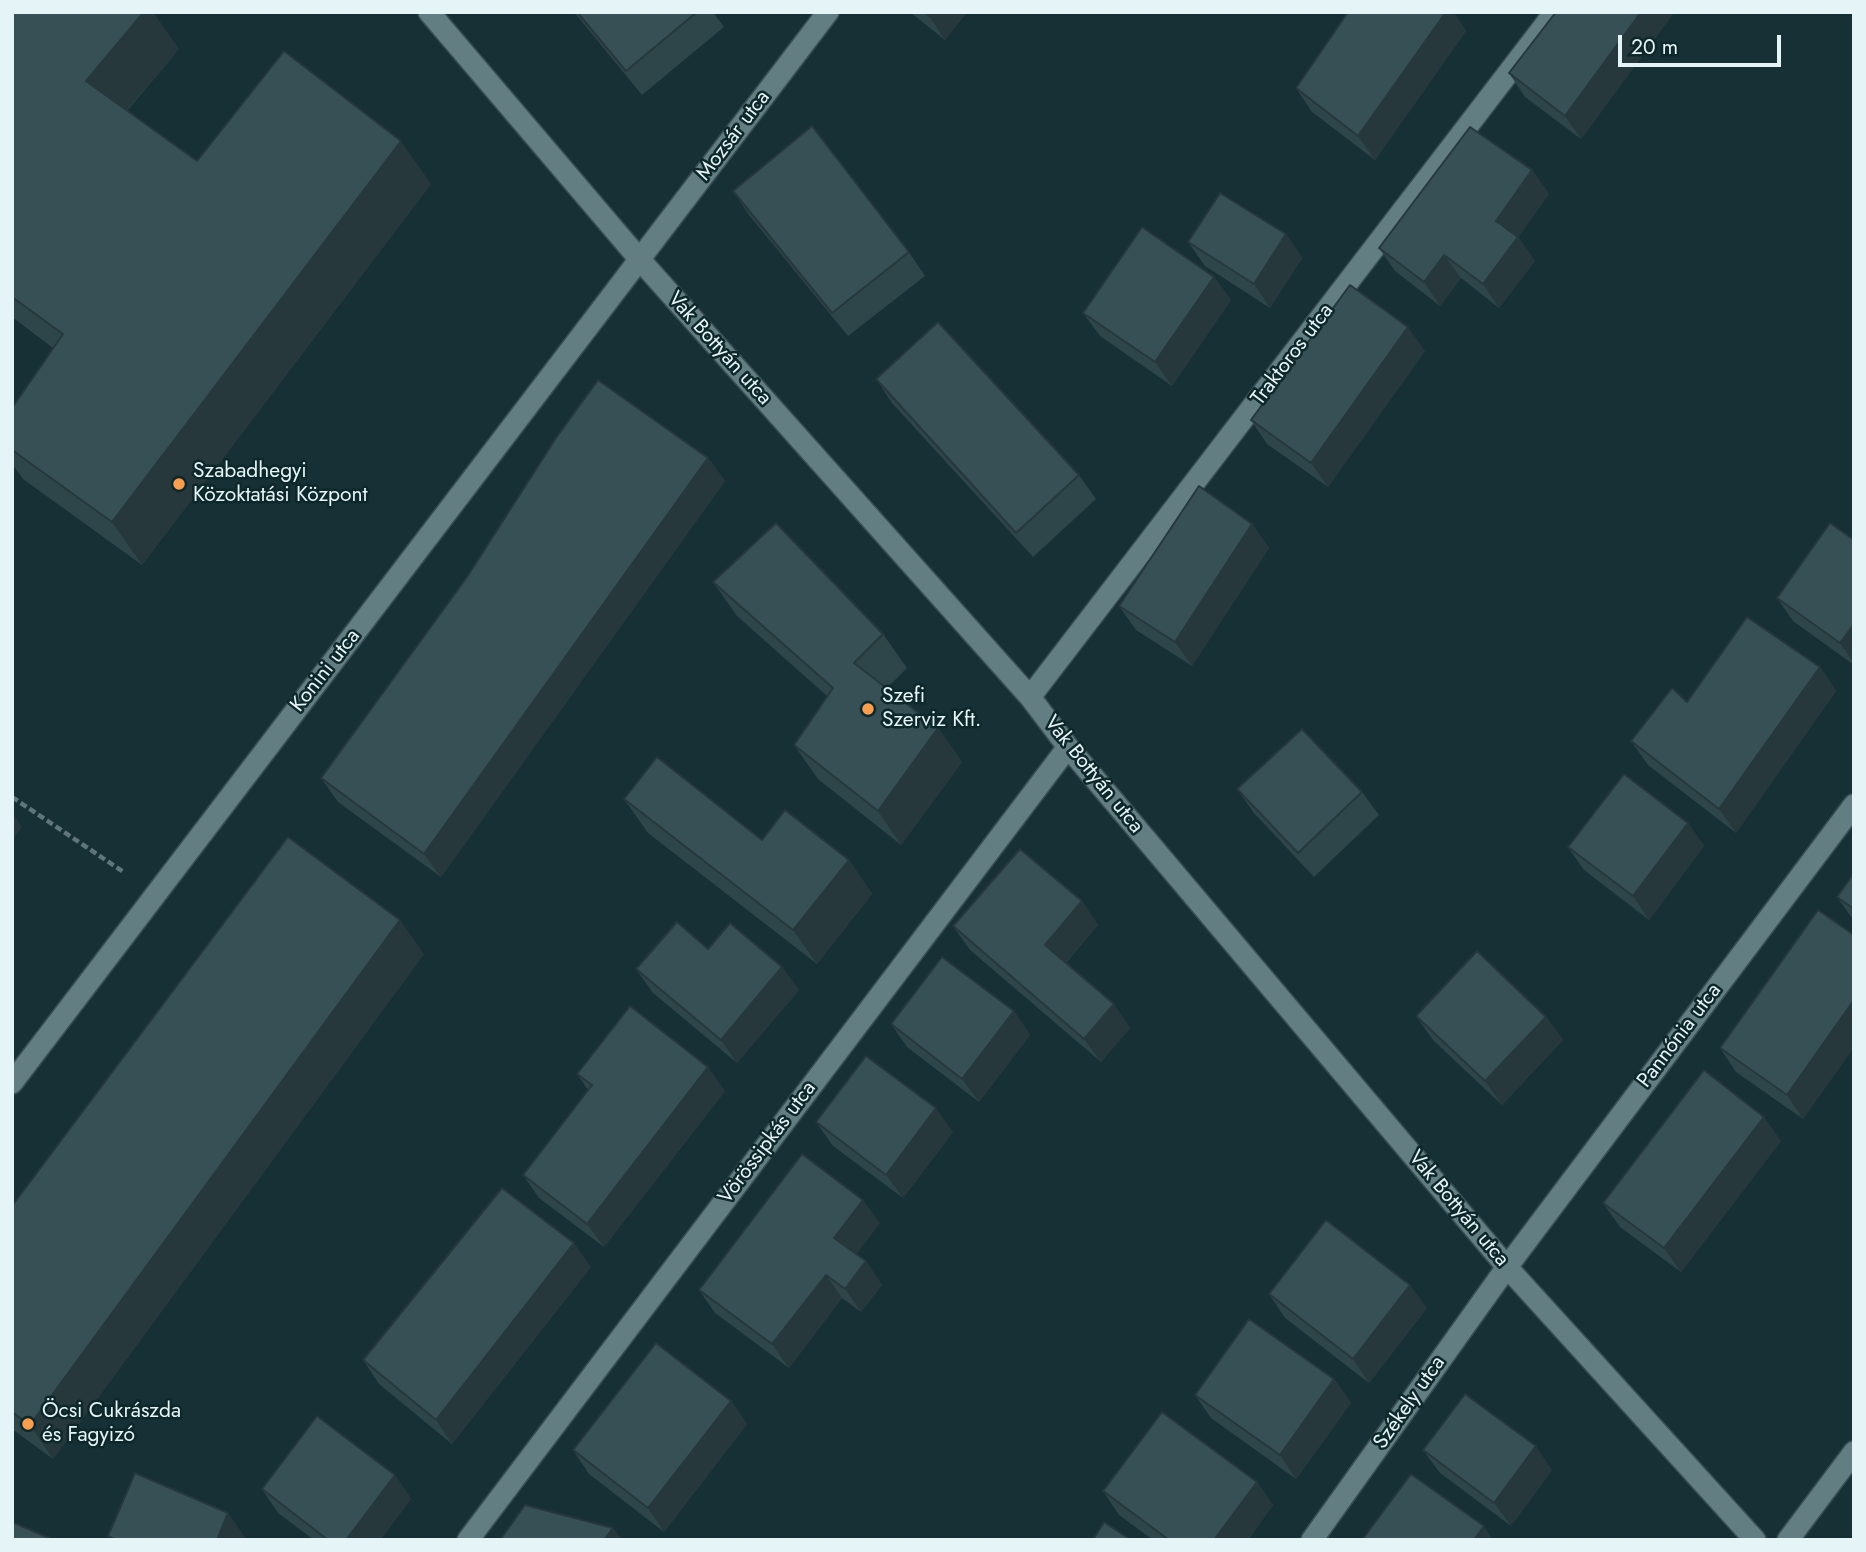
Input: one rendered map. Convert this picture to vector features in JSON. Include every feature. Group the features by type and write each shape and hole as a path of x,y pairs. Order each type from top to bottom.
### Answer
{"street":[{"name":"Vak Bottyán utca","path":"429,12 641,261 1030,697 1068,747 1507,1267 1755,1540"},
{"name":"Mozsár utca","path":"641,261 828,12"},
{"name":"Traktoros utca","path":"1030,697 1556,12"},
{"name":"Konini utca","path":"12,1083 641,261"},
{"name":"Vörössipkás utca","path":"468,1540 1068,747"},
{"name":"Pannónia utca","path":"1507,1267 1854,805"},
{"name":"Székely utca","path":"1312,1540 1507,1267"},
{"path":"1788,1540 1854,1452"}],"path":[{"path":"12,797 155,893"}],"building":[{"path":"12,12 144,12 86,81 197,161 284,51 401,141 112,522 12,450 12,408 63,334 12,297"},
{"path":"577,12 697,12 626,71"},
{"path":"1348,12 1446,12 1358,136 1296,88"},
{"path":"1556,12 1641,12 1565,116 1509,73"},
{"path":"812,126 909,252 832,313 733,191"},
{"path":"1470,127 1532,170 1496,221 1518,237 1483,284 1444,255 1424,282 1379,248"},
{"path":"1220,193 1286,234 1254,284 1188,242"},
{"path":"1142,227 1214,277 1155,362 1083,313"},
{"path":"1350,285 1408,327 1311,463 1251,420"},
{"path":"938,322 1079,475 1016,533 876,379"},
{"path":"598,380 708,458 424,854 321,778 467,577 556,438"},
{"path":"1199,486 1252,524 1175,642 1119,606"},
{"name":"Szefi Szerviz Kft.","path":"776,523 883,634 854,663 938,728 878,811 794,745 833,688 713,582"},
{"path":"1830,523 1854,540 1854,624 1840,643 1777,598"},
{"path":"1747,617 1820,667 1719,809 1631,741 1672,688 1687,702"},
{"path":"1302,729 1362,792 1298,853 1237,789"},
{"path":"657,757 762,840 785,810 849,860 793,930 624,799"},
{"path":"1624,774 1688,823 1633,896 1568,847"},
{"path":"288,837 400,920 30,1425 12,1412 12,1206"},
{"path":"1020,849 1082,901 1045,945 1114,1004 1084,1039 953,926"},
{"path":"1854,873 1854,909 1837,897"},
{"path":"1818,910 1854,935 1854,1000 1787,1095 1720,1048"},
{"path":"677,922 708,949 730,923 782,967 721,1040 636,969"},
{"path":"1477,951 1546,1017 1485,1081 1416,1016"},
{"path":"942,957 1014,1011 962,1079 891,1024"},
{"path":"630,1006 708,1067 587,1224 523,1175 592,1085 577,1074"},
{"path":"866,1056 936,1108 886,1175 816,1122"},
{"path":"1704,1070 1764,1117 1664,1248 1603,1203"},
{"path":"802,1154 863,1200 834,1238 866,1261 845,1289 826,1275 772,1344 699,1290"},
{"path":"502,1188 574,1243 436,1420 363,1360"},
{"path":"1326,1220 1410,1285 1353,1359 1269,1294"},
{"path":"1249,1319 1334,1379 1280,1455 1195,1395"},
{"path":"656,1343 731,1401 648,1508 573,1450"},
{"path":"1465,1394 1536,1446 1494,1503 1423,1450"},
{"path":"1162,1412 1257,1482 1214,1540 1169,1540 1103,1491"},
{"path":"317,1416 395,1475 346,1540 328,1540 262,1489"},
{"path":"135,1473 228,1513 217,1540 116,1540 108,1536"},
{"path":"1411,1474 1484,1526 1474,1540 1362,1540"},
{"path":"525,1505 613,1528 604,1540 500,1540"},
{"path":"12,1522 54,1540 12,1540"},
{"path":"1104,1522 1131,1540 1093,1540"}],"place":[{"name":"Szabadhegyi Közoktatási Központ","path":"179,484"},
{"name":"Szefi Szerviz Kft.","path":"868,709"},
{"name":"Öcsi Cukrászda és Fagyizó","path":"28,1424"}]}
